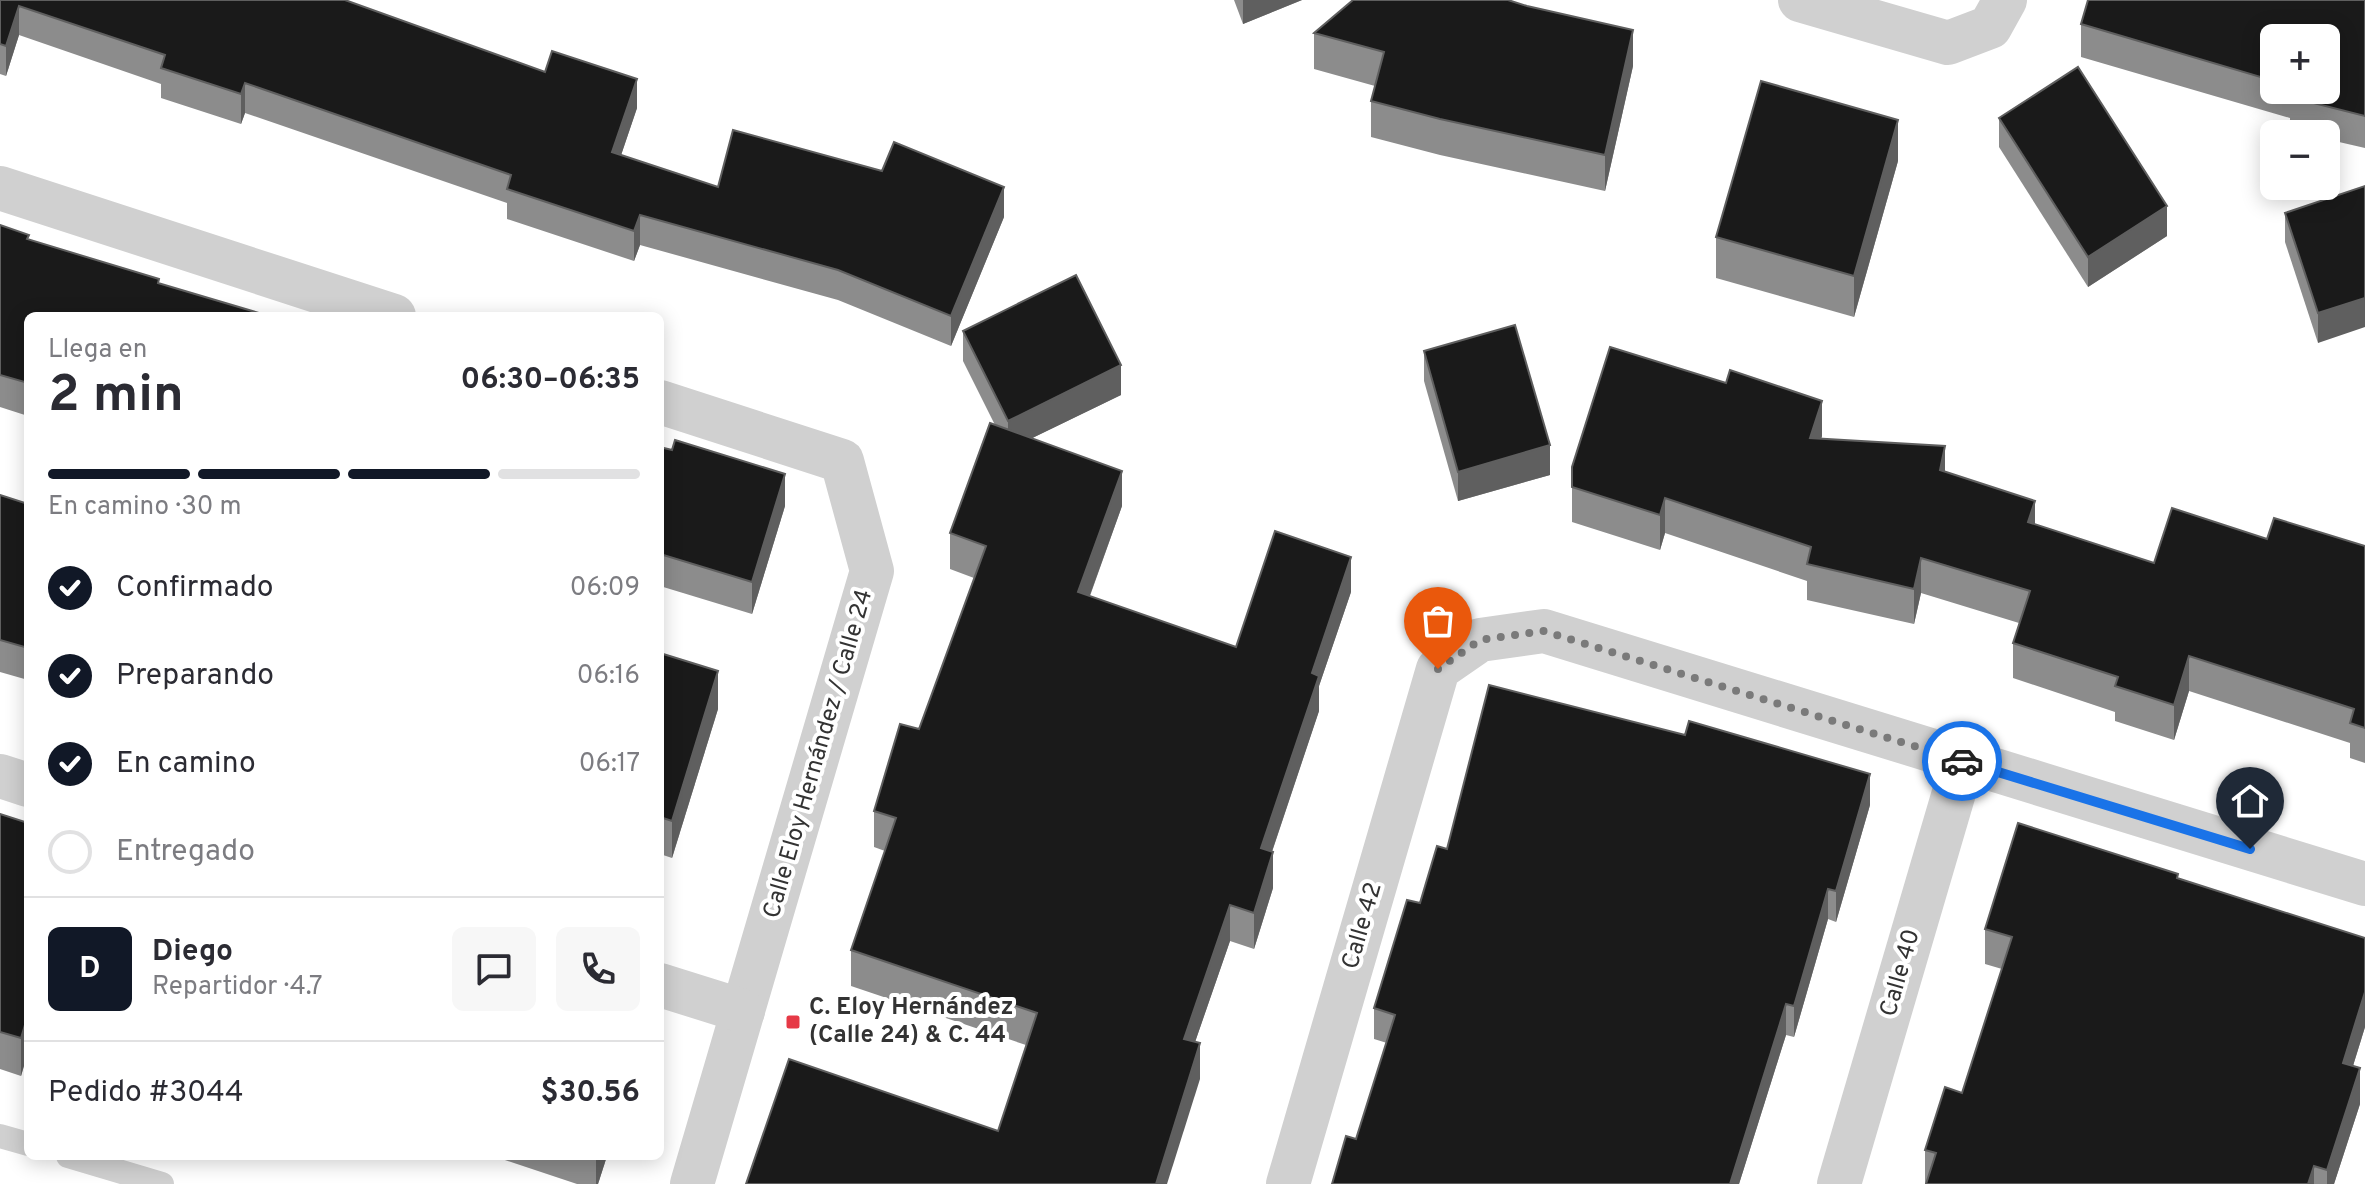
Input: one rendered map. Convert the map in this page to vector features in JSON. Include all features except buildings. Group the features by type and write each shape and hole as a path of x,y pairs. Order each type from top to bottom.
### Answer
{"street":[{"path":"1800,0 1948,43 1990,27 2005,0"},
{"path":"0,188 382,312"},
{"name":"Calle Eloy Hernández / Calle 24","path":"664,403 842,461 872,571 692,1184"},
{"name":"Calle 42","path":"1288,1184 1438,669 1480,640 1544,631 1963,762"},
{"path":"1963,762 2365,884"},
{"name":"Calle 40","path":"1839,1184 1963,762"},
{"path":"0,776 24,784"},
{"path":"664,986 743,1011"}],"lane":[{"path":"0,1136 24,1143"},
{"path":"81,1160 162,1184"}],"way so far":[{"path":"1438,669 1480,640 1544,631 1962,761"}],"place":[{"name":"C. Eloy Hernández (Calle 24) & C. 44","path":"793,1022"}],"route":[{"path":"1962,761 2250,849"}]}
